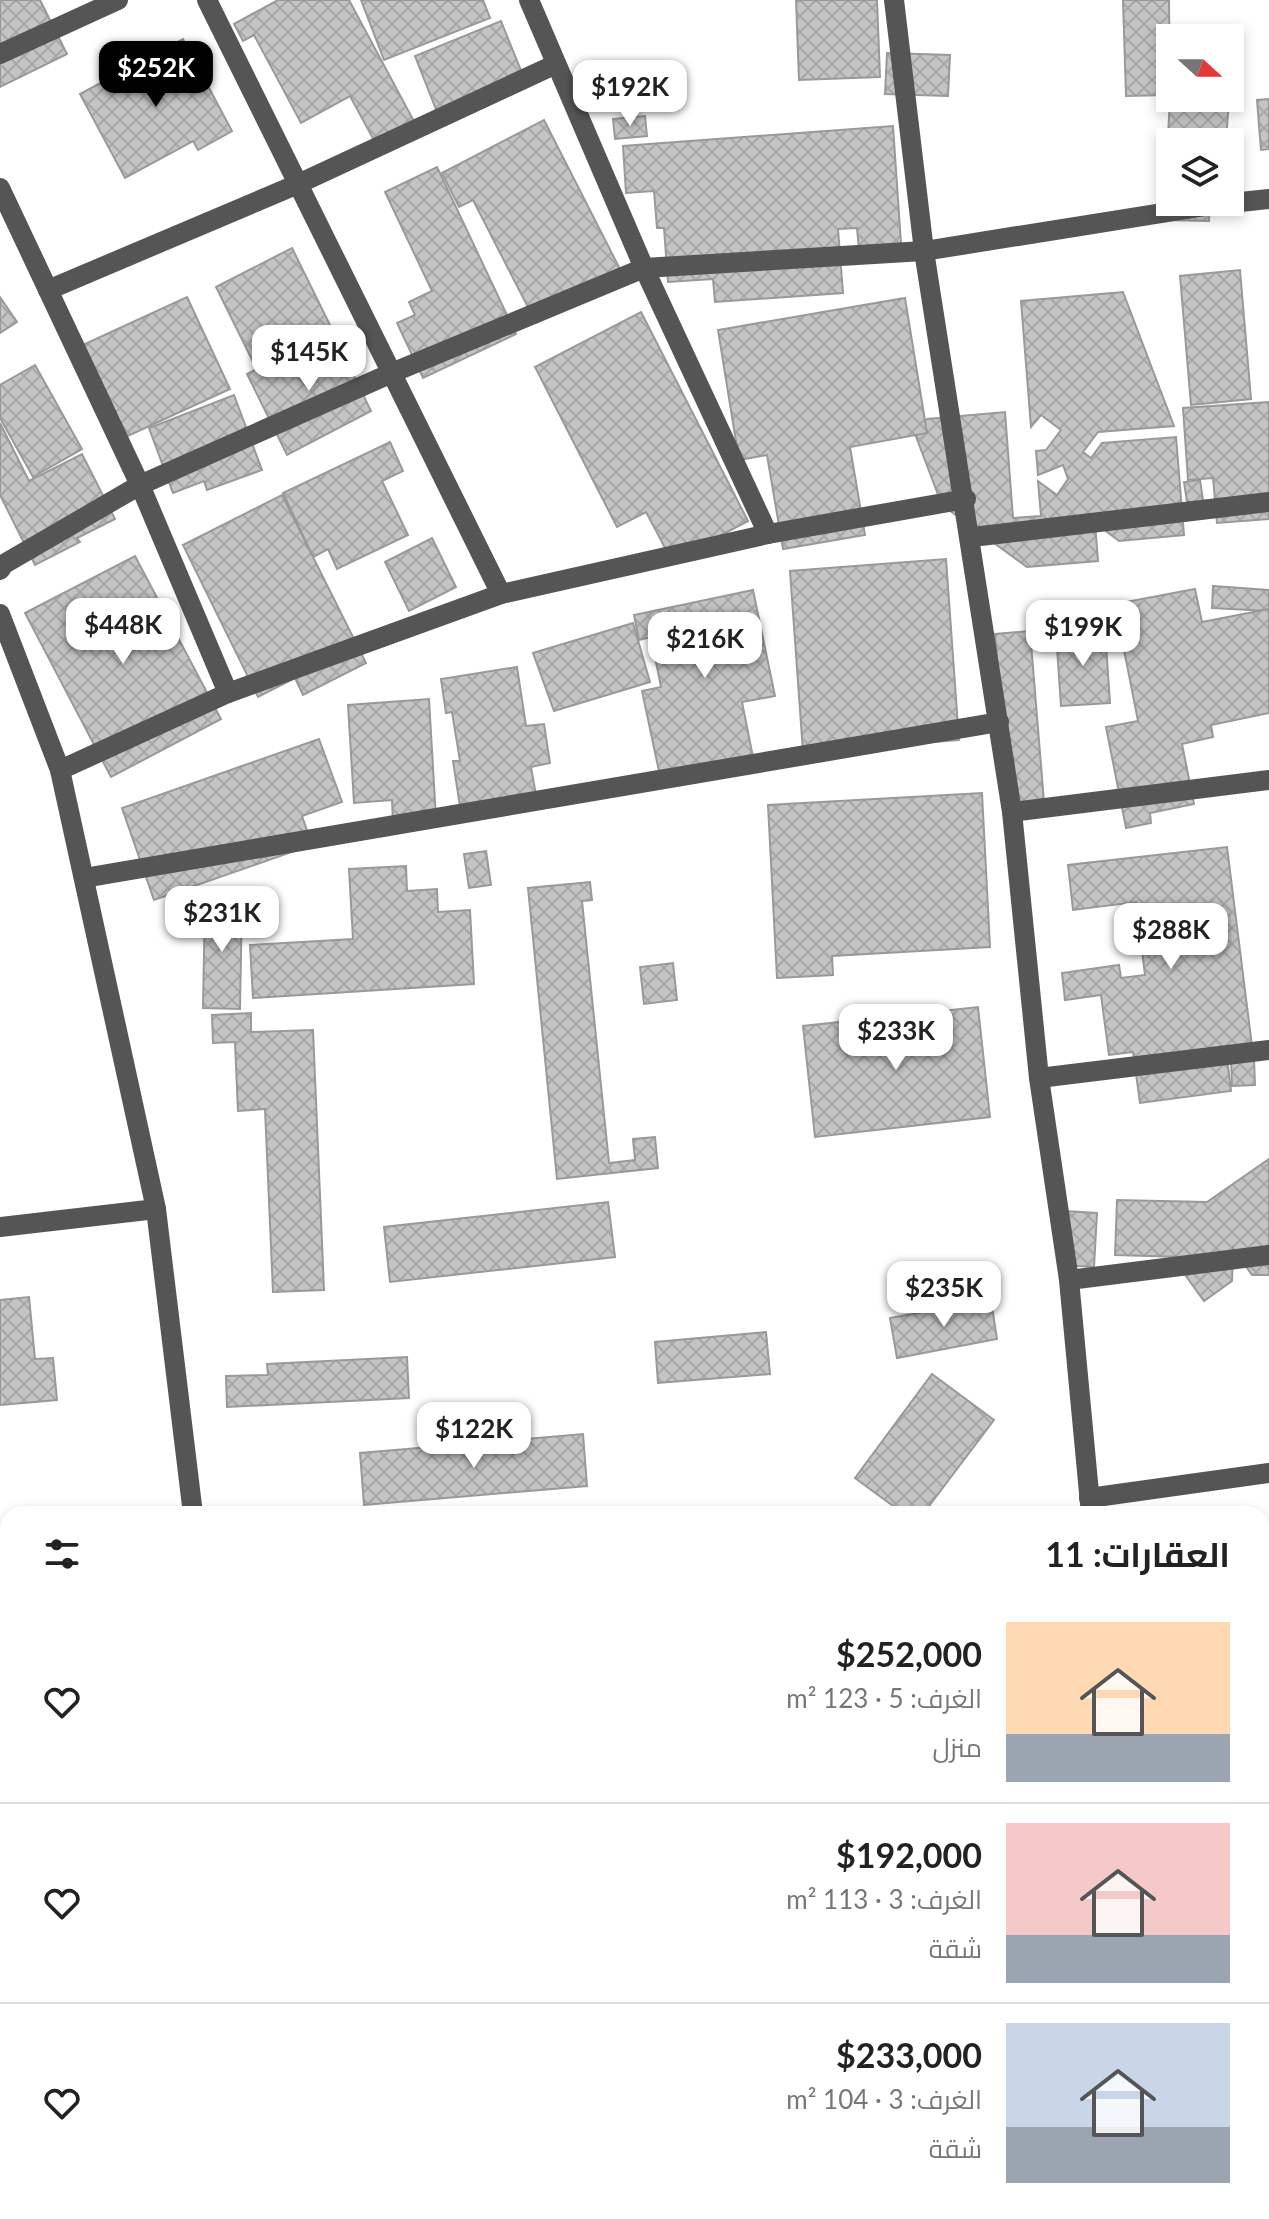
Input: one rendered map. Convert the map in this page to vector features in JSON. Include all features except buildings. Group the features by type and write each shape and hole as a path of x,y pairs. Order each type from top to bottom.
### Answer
{"street":[{"path":"0,54 118,0"},
{"path":"207,0 394,372 501,594"},
{"path":"529,0 554,65 644,268 768,534"},
{"path":"894,0 924,251 972,537 1012,812 1039,1078 1069,1280 1090,1506 1269,1473"},
{"path":"48,290 298,184 554,65"},
{"path":"0,188 140,485 228,693"},
{"path":"0,570 4,564 140,485 394,372 644,268 924,251 1269,199"},
{"path":"60,770 228,693 501,594 768,534 966,499"},
{"path":"972,537 1269,502"},
{"path":"0,614 60,770 156,1209 192,1506"},
{"path":"84,878 999,722"},
{"path":"1012,812 1269,780"},
{"path":"1039,1078 1269,1050"},
{"path":"0,1227 156,1209"},
{"path":"1069,1280 1269,1255"}]}
